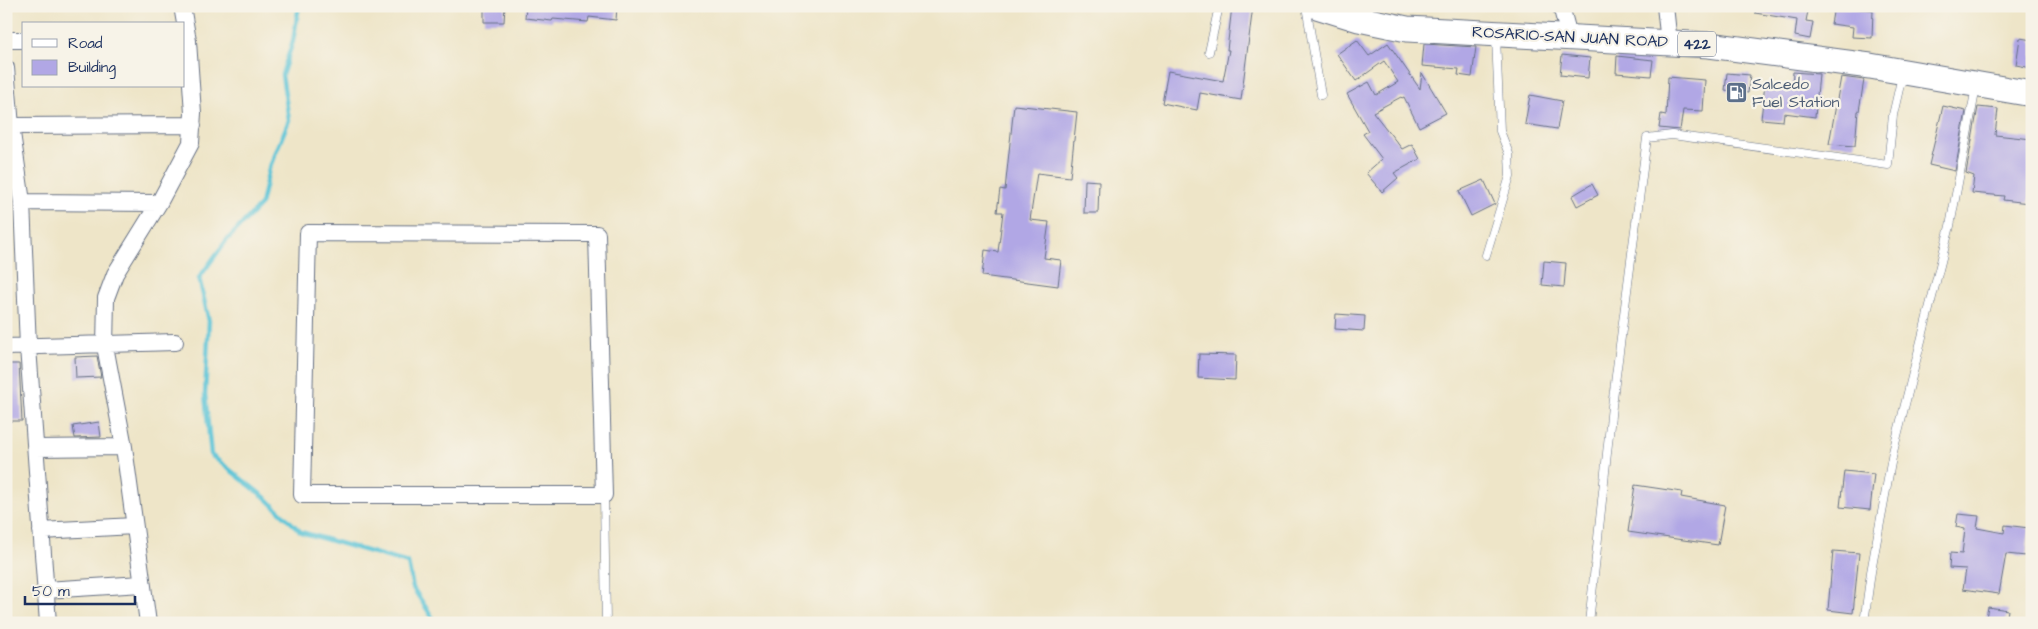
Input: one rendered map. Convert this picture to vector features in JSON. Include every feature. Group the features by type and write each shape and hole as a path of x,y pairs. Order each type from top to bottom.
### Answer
{"main road":[{"name":"ROSARIO-SAN JUAN ROAD","path":"1317,6 1359,19 1407,28 1668,42 1747,49 1903,72 2032,94"}],"street":[{"path":"182,6 184,22"},
{"path":"1561,6 1569,36"},
{"path":"1665,6 1668,42"},
{"path":"6,40 22,40"},
{"path":"148,623 124,447 105,344 106,298 115,274 159,203 188,150 192,125 186,41"},
{"path":"6,68 11,126 22,202 28,347 48,623"},
{"path":"11,126 192,125"},
{"path":"22,202 159,203"},
{"path":"308,233 598,234 604,495 302,495 308,233"},
{"path":"6,348 175,342"},
{"path":"36,448 124,447"},
{"path":"41,531 134,526"},
{"path":"45,590 142,584"}],"lane":[{"path":"1209,52 1219,6"},
{"path":"1306,6 1322,95"},
{"path":"1486,255 1510,176 1509,154 1500,131 1496,33"},
{"path":"1589,623 1612,406 1647,138 1672,135 1888,165 1893,115 1903,72"},
{"path":"1864,623 1871,572 1893,452 1950,226 1976,84"},
{"path":"604,495 606,623"}],"building":[{"path":"484,6 505,6 504,22 484,22"},
{"path":"526,6 617,6 616,20 589,17 588,22 525,18"},
{"path":"1232,6 1253,6 1241,100 1200,93 1197,110 1162,103 1168,71 1223,81 1229,50 1227,50"},
{"path":"1756,6 1809,6 1806,21 1813,22 1810,39 1795,36 1797,20 1755,13"},
{"path":"1834,7 1873,10 1872,38 1852,37 1853,27 1831,24"},
{"path":"2020,38 2032,40 2032,68 2016,65"},
{"path":"1357,40 1369,56 1388,43 1420,89 1422,73 1446,113 1419,127 1404,97 1373,112 1402,149 1412,144 1420,159 1394,173 1398,178 1382,192 1366,173 1382,159 1363,134 1368,131 1347,94 1369,82 1376,95 1398,82 1384,61 1356,81 1337,54"},
{"path":"1424,44 1476,47 1472,77 1458,75 1459,69 1422,66"},
{"path":"1562,55 1590,58 1588,78 1560,75"},
{"path":"1617,56 1653,60 1651,76 1616,73"},
{"path":"1793,72 1819,74 1815,117 1784,113 1783,121 1761,119 1765,84 1792,87"},
{"path":"1727,73 1750,75 1748,93 1725,90"},
{"path":"1668,77 1705,80 1703,111 1683,110 1680,130 1659,128 1661,114 1666,115"},
{"path":"1841,77 1864,80 1858,111 1855,146 1829,144"},
{"path":"1530,95 1562,101 1557,129 1525,124"},
{"path":"1014,105 1077,112 1070,177 1037,173 1030,220 1049,222 1044,258 1061,260 1058,286 982,276 985,250 998,252 1003,212 997,212 1000,189 1005,190"},
{"path":"1943,106 1966,111 1955,171 1929,165"},
{"path":"1978,107 1998,109 1995,135 2032,139 2032,183 2029,203 2003,200 2004,196 1972,193 1974,176 1966,173"},
{"path":"1085,180 1099,181 1098,213 1084,213"},
{"path":"1484,180 1495,204 1471,216 1459,191"},
{"path":"1592,184 1598,195 1577,206 1572,196"},
{"path":"1544,261 1566,263 1564,287 1542,285"},
{"path":"1336,314 1365,316 1364,331 1335,329"},
{"path":"1199,354 1236,355 1235,380 1198,378"},
{"path":"97,356 101,377 76,378 75,357"},
{"path":"6,364 19,364 22,421 6,421"},
{"path":"99,422 101,437 75,438 73,426"},
{"path":"1844,471 1874,474 1870,510 1840,507"},
{"path":"1635,485 1682,492 1681,497 1725,505 1718,545 1628,532"},
{"path":"1958,514 1979,516 1977,528 2004,533 2005,525 2029,528 2026,556 2006,554 1999,594 1963,589 1966,569 1949,568 1950,553 1962,554 1965,529 1956,527"},
{"path":"1833,551 1859,553 1853,613 1828,610"},
{"path":"1988,607 2008,610 2006,623 1985,623"}],"waterway":[{"path":"299,6 293,41 282,75 289,120 269,169 261,204 226,241 199,278 209,321 205,394 211,455 267,499 301,532 408,563 413,588 436,623"}],"place":[{"name":"Salcedo Fuel Station","path":"1736,93"}]}
